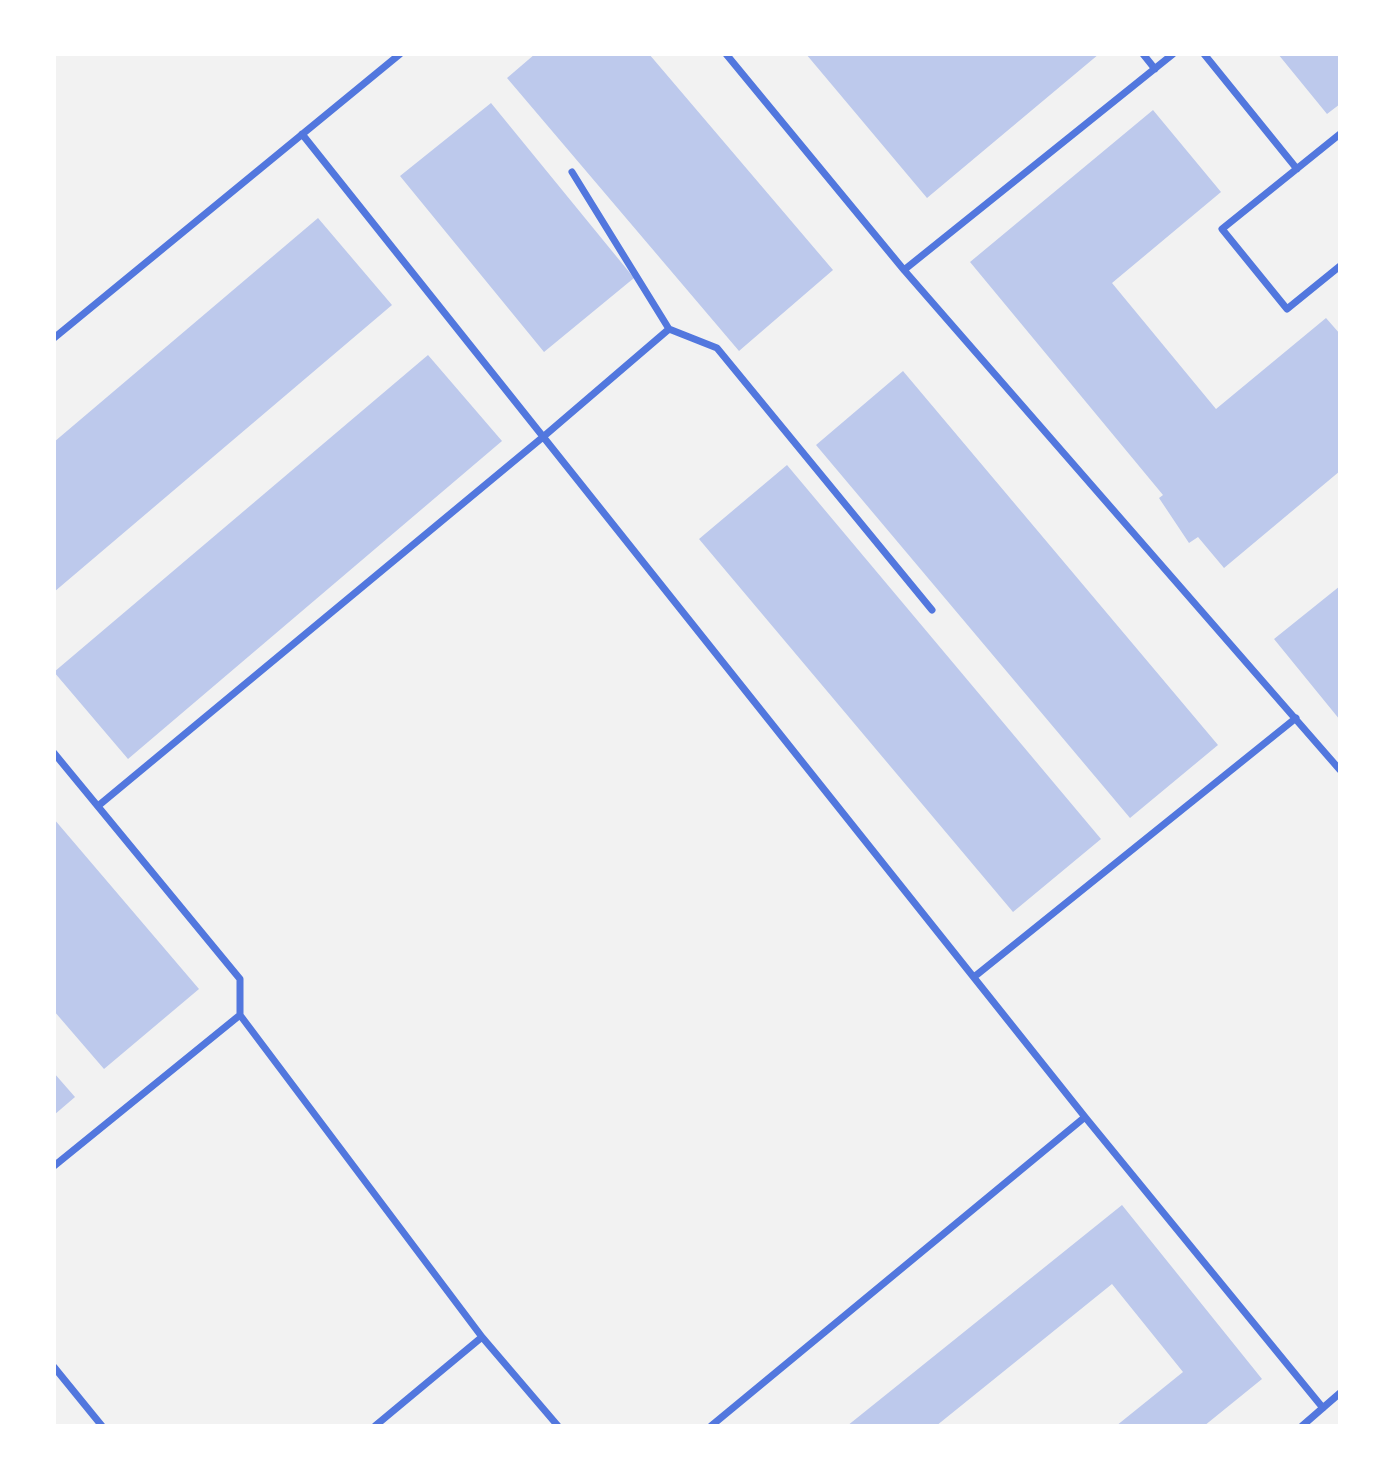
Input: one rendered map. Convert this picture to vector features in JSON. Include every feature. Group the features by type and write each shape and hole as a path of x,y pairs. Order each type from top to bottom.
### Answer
{"street":[{"path":"54,338 400,54"},
{"path":"726,54 904,270 1340,770"},
{"path":"1143,54 1155,69"},
{"path":"904,270 1173,54"},
{"path":"1204,54 1297,169"},
{"path":"1340,134 1223,229 1287,309 1340,266"},
{"path":"302,135 1085,1117 1323,1408"},
{"path":"572,172 669,329 716,348 932,610"},
{"path":"98,806 543,437 669,329"},
{"path":"974,977 1296,718"},
{"path":"54,753 240,979 240,1015 482,1337 558,1426"},
{"path":"54,1166 240,1015"},
{"path":"711,1426 1085,1117"},
{"path":"375,1426 482,1337"},
{"path":"54,1367 102,1426"},
{"path":"1302,1426 1340,1393"}],"building":[{"path":"535,54 649,54 833,270 739,351 507,78"},
{"path":"806,54 1099,54 927,198"},
{"path":"1278,54 1340,54 1340,104 1327,114"},
{"path":"491,103 634,278 544,352 400,176"},
{"path":"1153,110 1221,192 1112,283 1216,409 1326,318 1340,334 1340,471 1224,568 1198,537 1189,543 1159,498 1163,495 970,262"},
{"path":"318,218 392,305 54,592 54,442"},
{"path":"428,355 502,441 128,759 54,672"},
{"path":"903,371 1218,745 1130,818 816,445"},
{"path":"787,465 1101,839 1013,912 699,539"},
{"path":"1340,586 1340,720 1274,639"},
{"path":"54,819 199,989 104,1069 54,1011"},
{"path":"54,1073 75,1097 54,1115"},
{"path":"1122,1205 1262,1379 1204,1426 1116,1426 1183,1372 1112,1284 936,1426 847,1426"}]}
